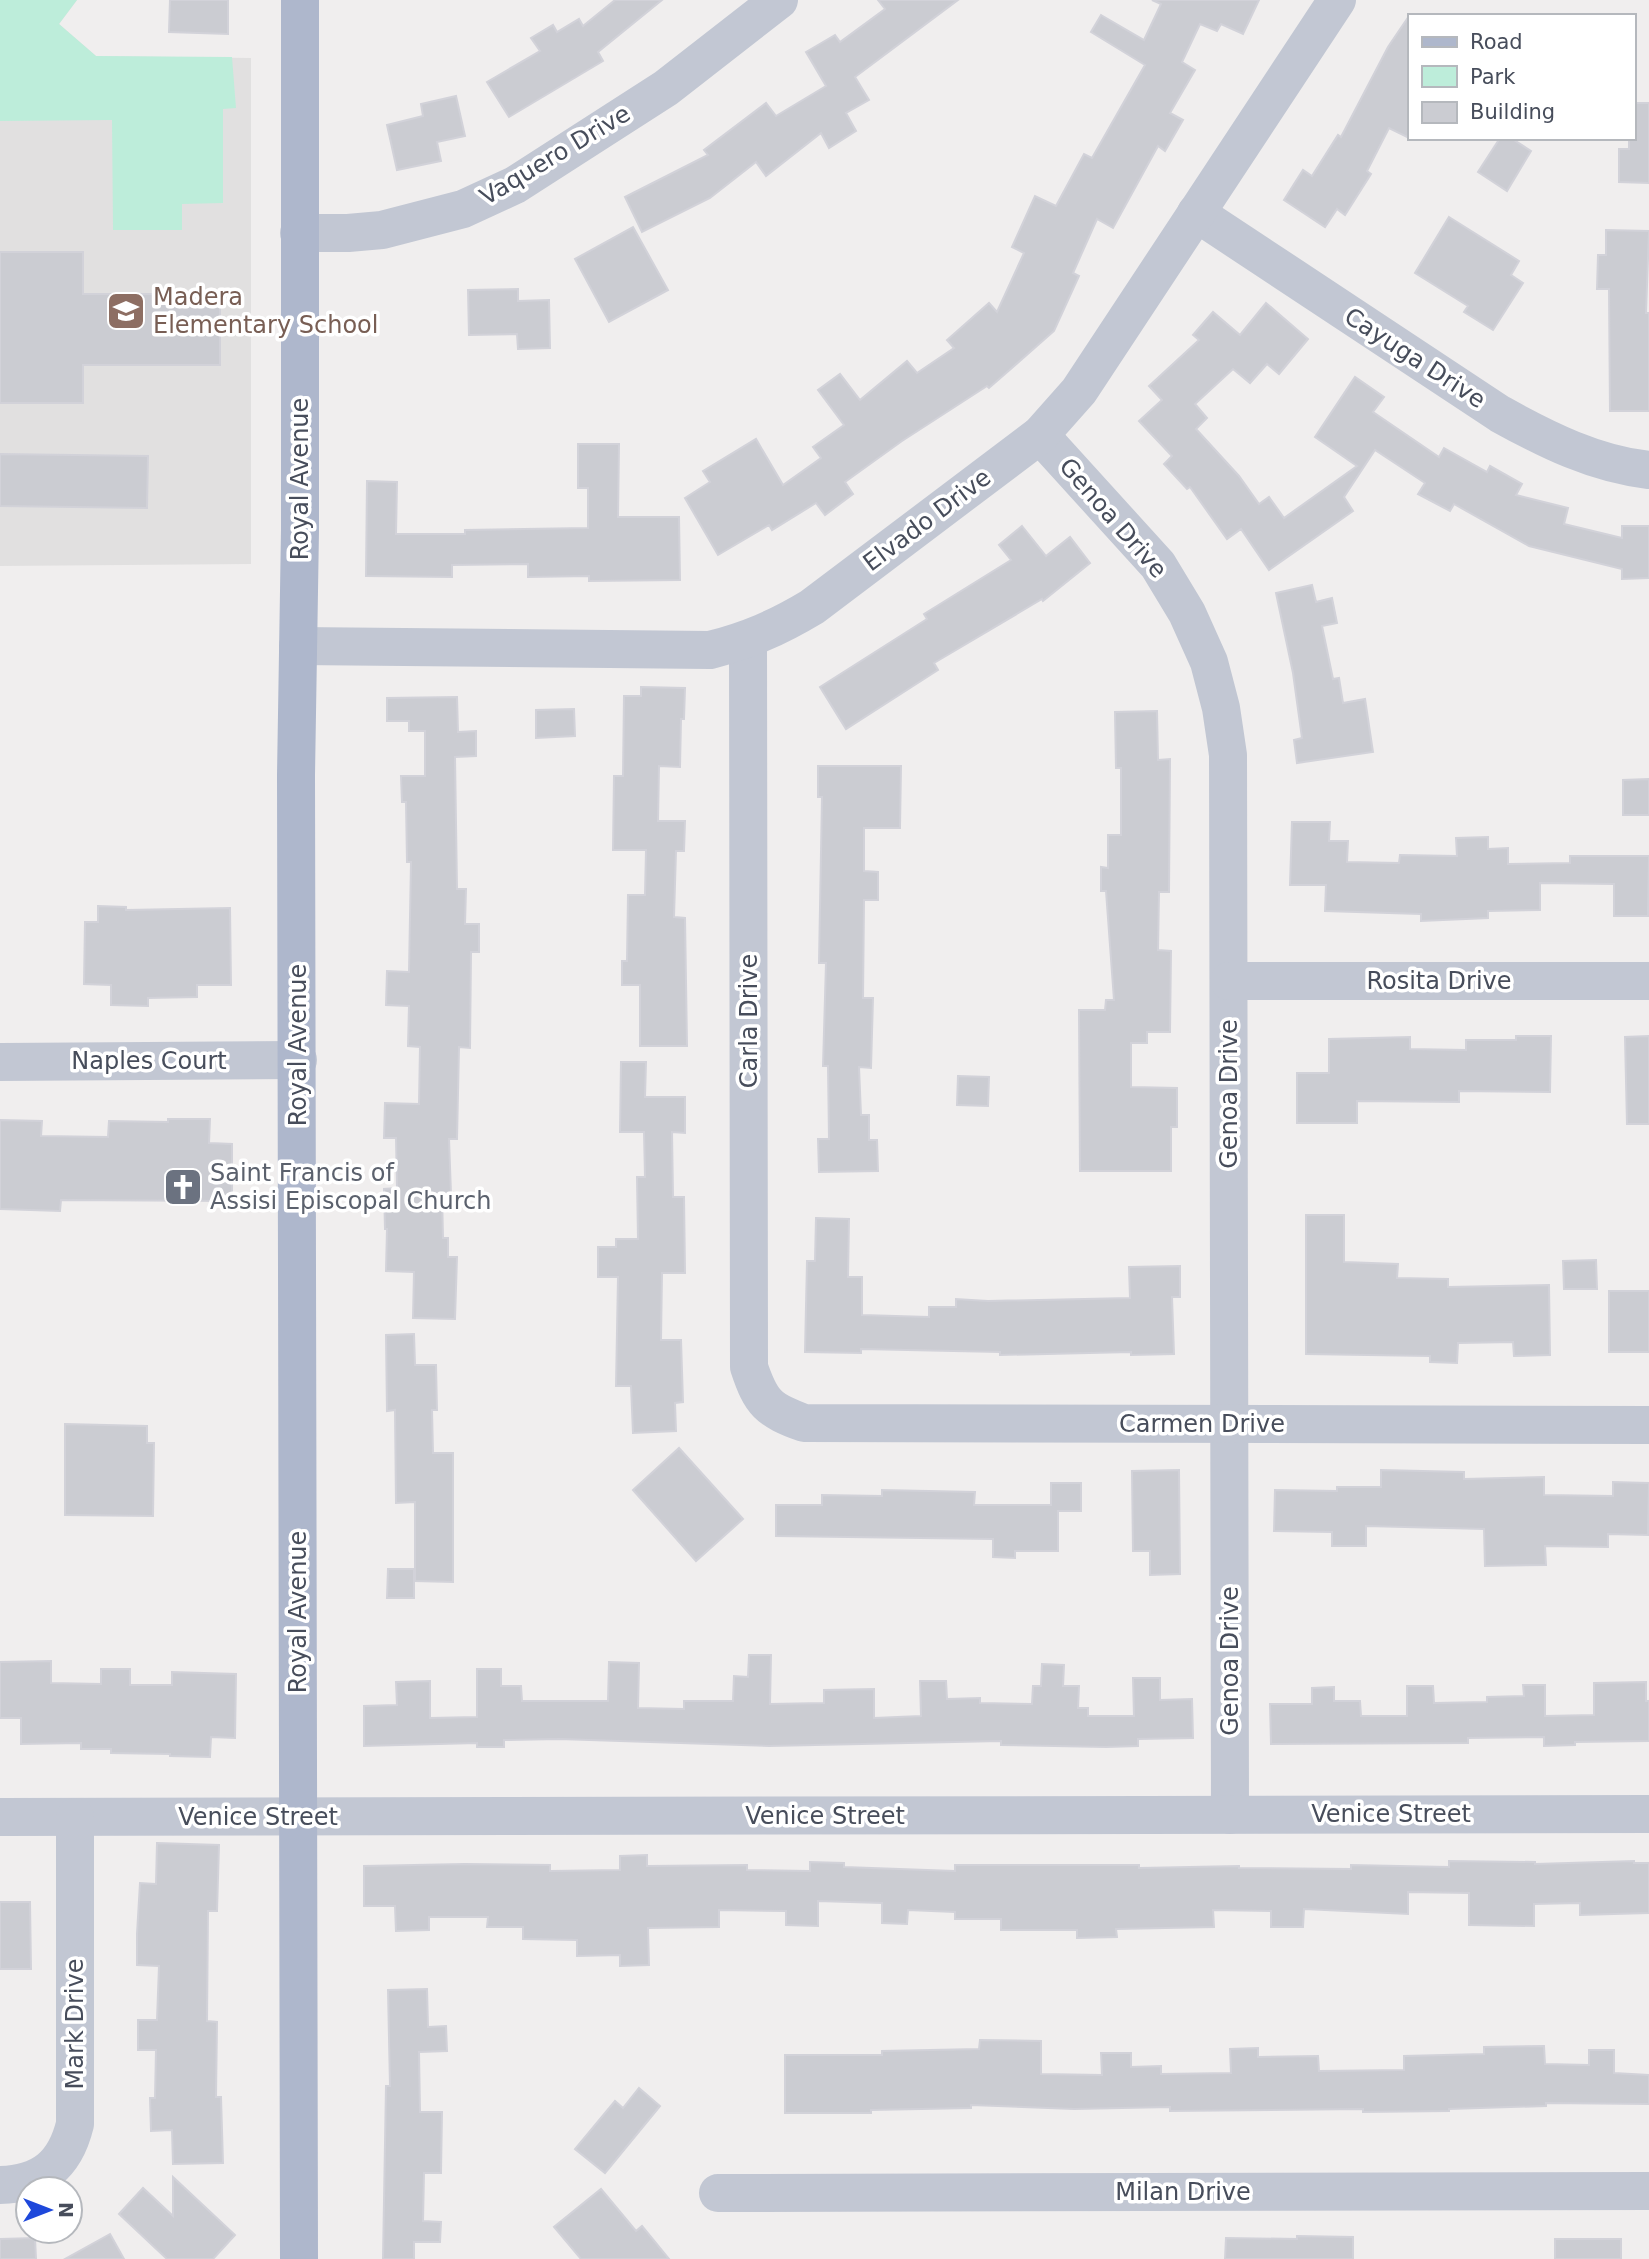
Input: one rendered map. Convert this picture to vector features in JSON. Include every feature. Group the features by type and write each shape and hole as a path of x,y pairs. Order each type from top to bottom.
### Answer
{"main road":[{"name":"Royal Avenue","path":"299,2259 300,0"}],"street":[{"name":"Vaquero Drive","path":"299,233 382,230 463,209 515,185 666,88 779,0"},
{"name":"Elvado Drive","path":"298,646 710,650 748,640 780,626 812,607 1040,435 1079,391 1337,0"},
{"name":"Cayuga Drive","path":"1196,213 1500,414 1544,438 1595,458 1649,470"},
{"name":"Genoa Drive","path":"1040,435 1158,565 1188,613 1209,662 1221,708 1228,755 1230,1815"},
{"name":"Carla Drive","path":"748,640 749,1367 763,1399"},
{"name":"Rosita Drive","path":"1229,981 1649,981"},
{"name":"Naples Court","path":"0,1062 298,1060"},
{"name":"Carmen Drive","path":"763,1399 778,1413 804,1423 1649,1425"},
{"name":"Venice Street","path":"0,1817 1649,1814"},
{"name":"Mark Drive","path":"0,2185 16,2185 43,2176 60,2161 70,2144 75,2124 75,1817"},
{"name":"Milan Drive","path":"718,2193 1649,2191"}],"shaded area":[{"name":"Madera Elementary School","path":"0,0 77,0 59,24 96,56 251,58 251,564 0,566"}],"green space":[{"path":"0,0 77,0 59,24 96,56 232,57 236,108 223,109 223,203 182,204 182,230 113,230 112,120 0,121"}],"building":[{"path":"170,0 228,0 228,34 169,32"},
{"path":"615,0 662,0 598,52 603,61 509,117 487,82 540,51 531,38 553,25 557,32 579,19 583,26"},
{"path":"878,0 958,0 855,77 869,100 846,113 856,131 829,148 821,133 766,176 756,162 710,198 642,232 625,197 708,155 704,150 766,103 776,116 826,86 806,52 835,35 840,42 885,9"},
{"path":"1152,0 1259,0 1243,34 1221,24 1217,31 1200,24 1182,62 1195,70 1170,113 1183,120 1165,151 1158,146 1113,228 1097,219 1073,273 1079,276 1054,331 989,388 987,386 902,441 845,482 853,494 825,515 816,503 772,530 769,525 718,555 685,498 710,482 703,471 756,439 783,485 821,458 813,447 844,425 818,390 840,374 860,400 907,361 917,373 954,348 947,340 989,303 997,312 1024,253 1012,247 1035,196 1056,206 1084,154 1092,158 1145,65 1091,32 1101,15 1144,40 1161,4"},
{"path":"1408,17 1408,138 1389,128 1367,171 1371,174 1345,215 1337,209 1325,227 1284,200 1303,170 1312,176 1338,135 1341,137 1388,47"},
{"path":"456,96 465,136 437,142 441,161 397,170 387,125 423,116 421,104"},
{"path":"1635,103 1649,103 1649,183 1619,182 1619,149 1629,149 1629,140 1635,140"},
{"path":"1499,140 1514,140 1531,151 1507,191 1478,172"},
{"path":"1449,217 1519,261 1511,275 1523,283 1493,330 1464,312 1468,306 1415,273"},
{"path":"633,227 668,290 609,322 575,259"},
{"path":"1606,230 1649,231 1646,313 1649,313 1649,411 1610,411 1609,289 1597,289 1598,255 1606,255"},
{"path":"0,252 83,252 83,294 220,294 220,365 83,365 83,403 0,403"},
{"path":"518,289 518,301 549,300 550,348 518,349 517,334 469,335 468,290"},
{"path":"1266,303 1308,339 1279,374 1267,364 1250,383 1233,369 1195,404 1207,418 1196,429 1239,476 1259,504 1269,497 1284,518 1357,466 1315,437 1355,377 1384,397 1373,412 1439,457 1444,448 1487,472 1490,466 1522,484 1516,495 1568,508 1564,524 1622,538 1622,526 1649,526 1649,578 1622,579 1622,569 1529,546 1454,504 1450,511 1418,494 1425,483 1375,450 1344,497 1353,511 1269,570 1241,529 1227,539 1190,487 1187,489 1164,464 1172,456 1139,421 1162,400 1149,386 1199,340 1193,335 1213,312 1240,335"},
{"path":"578,444 619,444 618,517 679,517 680,580 589,581 589,576 528,577 528,564 452,565 452,577 366,576 367,481 397,482 396,534 465,534 465,530 588,528 588,488 578,488"},
{"path":"0,454 148,456 147,508 0,506"},
{"path":"1022,526 1046,556 1070,537 1090,563 1043,601 1042,599 934,663 938,670 846,729 820,687 927,619 924,614 1011,560 999,545"},
{"path":"1312,585 1316,602 1332,598 1337,623 1322,626 1333,679 1339,678 1343,703 1365,699 1373,752 1297,763 1294,740 1302,738 1293,673 1276,593"},
{"path":"641,687 685,688 680,767 659,766 658,821 685,821 684,851 676,851 674,917 685,918 687,1046 640,1046 640,985 622,985 622,961 627,961 628,895 645,895 646,850 613,850 614,776 623,776 624,696 641,696"},
{"path":"457,697 458,732 476,731 476,756 455,757 457,889 466,889 465,924 479,924 479,952 471,952 470,1048 459,1047 457,1139 449,1139 451,1194 442,1194 443,1238 448,1238 448,1257 457,1257 455,1319 413,1318 414,1272 386,1271 384,1189 397,1188 396,1138 384,1138 385,1103 419,1104 420,1047 408,1046 409,1006 386,1005 387,971 409,972 411,862 407,862 406,802 402,802 401,776 425,776 425,731 409,731 409,721 387,721 387,698"},
{"path":"574,709 575,736 536,738 536,710"},
{"path":"1157,711 1158,760 1170,759 1169,892 1159,892 1158,950 1171,951 1170,1032 1147,1032 1147,1043 1131,1043 1131,1087 1177,1088 1177,1127 1171,1127 1171,1171 1080,1171 1079,1010 1105,1010 1106,1000 1114,1000 1106,891 1101,891 1101,867 1108,868 1108,835 1121,835 1121,768 1116,768 1115,712"},
{"path":"818,766 901,766 900,828 864,828 864,871 878,872 878,900 864,900 863,998 873,998 871,1068 859,1067 861,1115 869,1115 869,1140 877,1140 878,1171 819,1172 818,1139 829,1139 828,1066 823,1066 826,963 819,963 822,797 818,797"},
{"path":"1649,779 1649,815 1623,815 1623,780"},
{"path":"1292,822 1330,822 1329,841 1348,841 1347,862 1399,863 1400,855 1457,856 1456,838 1488,837 1488,849 1508,848 1508,864 1570,863 1570,856 1649,856 1648,916 1614,916 1614,884 1540,883 1540,910 1488,911 1488,918 1421,921 1421,914 1325,911 1326,885 1290,885"},
{"path":"98,906 126,907 126,910 230,908 231,985 197,985 197,997 148,998 148,1006 111,1005 111,985 84,984 85,922 98,922"},
{"path":"1516,1036 1551,1036 1550,1092 1459,1091 1459,1102 1357,1101 1357,1123 1297,1123 1297,1073 1329,1073 1329,1039 1410,1037 1410,1049 1466,1050 1466,1040 1516,1040"},
{"path":"1649,1036 1649,1124 1627,1124 1625,1037"},
{"path":"621,1062 646,1062 645,1097 685,1097 685,1133 672,1132 673,1197 684,1197 685,1273 662,1273 661,1340 681,1340 683,1402 675,1403 676,1431 633,1433 631,1386 616,1386 618,1277 598,1277 598,1247 616,1247 616,1239 638,1239 637,1177 645,1177 644,1132 620,1132"},
{"path":"958,1076 989,1077 988,1106 957,1105"},
{"path":"168,1119 210,1119 209,1143 232,1144 232,1201 61,1200 60,1211 0,1209 0,1120 42,1121 41,1136 108,1137 109,1121 168,1122"},
{"path":"1306,1215 1344,1215 1344,1262 1398,1264 1397,1278 1448,1279 1448,1287 1549,1285 1550,1355 1514,1356 1513,1342 1458,1343 1457,1363 1430,1362 1430,1356 1306,1354"},
{"path":"816,1218 849,1219 848,1277 862,1277 862,1315 929,1317 929,1307 956,1307 956,1299 988,1301 1130,1298 1129,1267 1180,1266 1180,1297 1172,1297 1174,1354 1131,1355 1131,1352 1000,1355 1000,1352 861,1349 861,1353 805,1352 807,1261 815,1261"},
{"path":"1596,1260 1597,1289 1564,1289 1563,1261"},
{"path":"1609,1291 1649,1291 1649,1352 1609,1352"},
{"path":"414,1334 415,1365 436,1365 437,1410 432,1410 433,1453 453,1453 453,1582 415,1581 415,1502 396,1503 395,1410 387,1411 386,1335"},
{"path":"65,1424 147,1426 147,1443 154,1443 153,1516 65,1515"},
{"path":"679,1448 743,1519 696,1561 633,1490"},
{"path":"1179,1470 1180,1574 1150,1575 1150,1551 1133,1551 1132,1471"},
{"path":"1381,1470 1464,1472 1464,1479 1544,1477 1544,1495 1613,1496 1613,1482 1649,1483 1648,1535 1608,1534 1608,1547 1545,1546 1546,1565 1485,1566 1484,1529 1366,1526 1366,1546 1332,1546 1332,1532 1274,1531 1275,1490 1337,1491 1337,1487 1381,1487"},
{"path":"1051,1483 1081,1483 1081,1511 1058,1511 1058,1551 1015,1551 1015,1558 993,1557 993,1539 776,1536 776,1505 822,1505 822,1495 882,1496 882,1490 975,1492 974,1505 1051,1505"},
{"path":"388,1569 414,1569 414,1598 387,1598"},
{"path":"749,1655 771,1655 770,1704 824,1703 824,1690 874,1689 874,1718 921,1716 920,1681 946,1681 947,1699 980,1698 980,1703 1032,1704 1033,1686 1041,1686 1042,1664 1064,1665 1063,1686 1079,1686 1078,1708 1088,1708 1088,1716 1134,1716 1133,1678 1160,1678 1160,1700 1192,1699 1193,1738 1138,1739 1138,1746 1106,1747 1001,1745 1001,1741 769,1746 559,1739 504,1740 504,1747 477,1747 477,1743 364,1746 364,1706 397,1705 396,1682 430,1681 430,1718 477,1717 477,1669 501,1669 501,1686 521,1686 522,1701 608,1701 609,1662 639,1663 638,1708 684,1709 684,1701 733,1701 734,1676 748,1677"},
{"path":"51,1661 51,1683 101,1684 101,1669 130,1669 130,1685 172,1685 172,1672 236,1674 235,1738 211,1737 210,1757 111,1753 111,1749 81,1749 81,1743 21,1744 21,1718 0,1718 0,1662"},
{"path":"1646,1682 1649,1741 1575,1742 1575,1745 1544,1746 1544,1737 1468,1738 1468,1743 1271,1744 1270,1704 1312,1704 1312,1688 1334,1687 1334,1701 1360,1701 1361,1716 1407,1716 1407,1686 1433,1686 1434,1703 1487,1702 1487,1697 1524,1696 1523,1685 1545,1685 1545,1716 1594,1715 1594,1683"},
{"path":"157,1843 219,1845 217,1911 208,1911 207,2021 217,2022 216,2097 221,2097 223,2163 173,2164 172,2130 151,2131 150,2098 155,2098 156,2050 138,2050 138,2020 157,2020 159,1966 137,1965 137,1934 140,1883 156,1884"},
{"path":"647,1855 647,1866 747,1865 747,1870 810,1871 810,1862 844,1863 844,1867 955,1871 955,1865 1351,1869 1351,1865 1449,1867 1449,1861 1535,1864 1634,1861 1649,1863 1649,1913 1580,1915 1580,1903 1534,1904 1534,1926 1469,1925 1469,1893 1408,1892 1408,1914 1304,1909 1303,1927 1271,1927 1271,1911 1213,1910 1214,1927 1116,1929 1117,1937 1077,1938 1077,1930 1001,1930 1001,1919 955,1919 955,1912 908,1910 907,1924 882,1923 882,1903 818,1901 818,1926 786,1925 786,1911 719,1910 719,1927 648,1928 649,1965 620,1966 620,1955 577,1956 577,1940 523,1939 523,1927 487,1927 488,1917 429,1917 429,1930 396,1931 395,1906 364,1906 364,1866 550,1865 550,1871 620,1870 620,1856"},
{"path":"0,1902 30,1902 31,1969 0,1969"},
{"path":"427,1989 428,2027 446,2026 447,2051 419,2052 420,2112 442,2112 441,2173 424,2173 423,2221 441,2222 440,2242 414,2242 414,2259 383,2259 386,2086 390,2086 388,1990"},
{"path":"980,2040 1041,2041 1041,2074 1102,2075 1101,2053 1131,2053 1131,2067 1161,2066 1161,2074 1231,2073 1230,2049 1258,2048 1258,2057 1318,2056 1319,2071 1404,2070 1404,2056 1484,2054 1484,2047 1544,2046 1545,2064 1589,2065 1589,2050 1614,2050 1614,2073 1649,2075 1649,2104 1546,2103 1546,2106 1449,2111 1363,2112 1363,2109 1170,2111 1170,2107 1074,2109 971,2105 971,2108 871,2110 871,2113 785,2113 785,2055 882,2055 882,2051 979,2049"},
{"path":"639,2088 660,2106 605,2173 575,2149 615,2101 623,2108"},
{"path":"173,2177 235,2235 213,2259 167,2259 119,2214 143,2188 173,2216"},
{"path":"601,2189 636,2231 642,2226 669,2259 581,2259 554,2227"},
{"path":"110,2234 124,2259 65,2259"},
{"path":"1297,2236 1353,2237 1353,2259 1225,2259 1226,2238 1297,2239"},
{"path":"0,2239 14,2239 14,2245 35,2245 36,2259 0,2259"},
{"path":"1555,2239 1621,2239 1621,2259 1555,2259"}],"place":[{"name":"Madera Elementary School","path":"126,311"},
{"name":"Saint Francis of Assisi Episcopal Church","path":"183,1187"}]}
